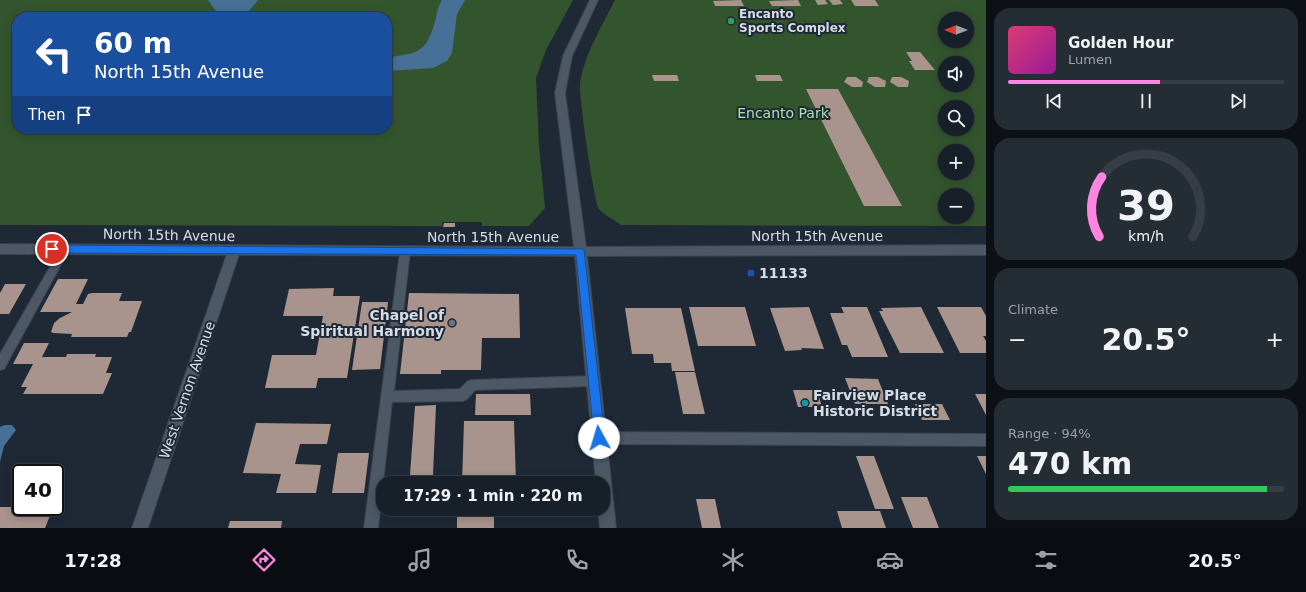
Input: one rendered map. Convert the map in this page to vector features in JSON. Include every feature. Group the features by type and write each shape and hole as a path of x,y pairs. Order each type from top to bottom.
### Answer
{"street":[{"path":"594,0 573,42 560,78 563,121 581,252 608,528"},
{"name":"North 15th Avenue","path":"0,249 405,252 986,250"},
{"name":"West Vernon Avenue","path":"140,528 234,251"}],"lane":[{"path":"0,365 65,249"},
{"path":"371,528 405,252"},
{"path":"387,397 463,395 472,385 594,381"},
{"path":"599,438 986,440"}],"green space":[{"path":"0,0 573,0 546,50 536,78 539,146 545,208 529,226 482,226 482,222 442,222 442,226 0,225"},
{"name":"Encanto Park","path":"615,0 986,0 986,226 621,225 599,209 587,149 580,85 585,64"}],"water":[{"path":"208,0 258,0 249,12 216,12"},
{"path":"442,0 465,0 457,14 452,53 447,61 433,68 392,71 392,57 415,52 426,44 433,29"},
{"path":"12,425 16,430 4,446 0,462 0,427"}],"building":[{"path":"741,0 744,6 715,6 713,1"},
{"path":"798,0 801,6 772,6 769,1"},
{"path":"815,0 825,0 828,4 818,5"},
{"path":"829,0 840,0 843,4 833,5"},
{"path":"851,0 875,0 879,6 855,6"},
{"path":"906,52 920,52 935,70 915,70 909,61 912,61"},
{"path":"652,75 677,75 679,81 654,81"},
{"path":"755,75 780,75 783,81 757,81"},
{"path":"847,77 856,77 863,82 862,87 852,87 844,82"},
{"path":"869,77 878,77 886,81 885,87 875,87 867,82"},
{"path":"892,77 901,77 909,81 908,87 898,87 890,82"},
{"path":"806,89 838,89 902,206 864,206"},
{"path":"444,223 455,223 455,227 443,227"},
{"path":"58,279 88,279 76,304 83,304 88,294 92,293 122,293 119,301 142,301 131,332 129,332 127,337 71,337 72,334 51,332 54,323 72,312 40,312"},
{"path":"5,284 26,284 9,314 0,314 0,293"},
{"path":"334,288 333,296 360,296 347,378 318,378 316,388 265,388 272,355 316,355 323,316 283,316 289,289"},
{"path":"409,293 519,294 520,338 482,338 481,370 441,370 441,374 400,374"},
{"path":"362,302 388,302 380,369 352,370"},
{"path":"689,307 745,307 756,346 698,346"},
{"path":"809,307 824,349 801,348 802,350 785,351 770,308"},
{"path":"841,307 867,307 888,357 852,357 847,345 842,345 830,313 844,313"},
{"path":"921,307 944,353 900,353 879,311 883,311 881,308"},
{"path":"937,307 981,307 986,316 986,336 983,336 986,341 986,353 960,353"},
{"path":"625,308 681,308 695,371 672,371 671,363 654,363 653,354 632,354"},
{"path":"24,343 49,343 42,357 66,357 67,354 96,354 95,357 112,357 106,373 112,373 103,394 23,394 27,387 21,387 33,364 13,364"},
{"path":"675,372 695,372 705,414 683,414"},
{"path":"845,378 878,379 888,404 855,404"},
{"path":"793,390 817,390 822,407 798,407"},
{"path":"476,394 530,394 531,415 475,415"},
{"path":"975,394 986,394 986,415"},
{"path":"915,404 942,404 950,420 922,420"},
{"path":"436,405 433,475 410,475 415,406"},
{"path":"464,421 514,421 516,476 462,476"},
{"path":"256,423 331,424 327,444 300,444 295,464 321,465 316,493 276,493 281,474 243,473"},
{"path":"338,453 369,453 364,493 332,493"},
{"path":"856,456 874,456 894,509 875,509"},
{"path":"977,456 986,456 986,474"},
{"path":"901,497 927,497 939,528 913,528"},
{"path":"696,499 715,499 721,528 702,528"},
{"path":"0,507 12,507 12,516 50,516 45,528 0,528"},
{"path":"837,511 880,511 886,528 842,528"},
{"path":"494,516 494,528 457,528 457,517"},
{"path":"230,521 282,521 281,528 228,528"}],"place":[{"name":"Encanto Sports Complex","path":"731,21"},
{"name":"11133","path":"751,273"},
{"name":"Chapel of Spiritual Harmony","path":"452,323"},
{"name":"Fairview Place Historic District","path":"805,403"}],"route":[{"path":"52,249 581,252 599,438"}]}
